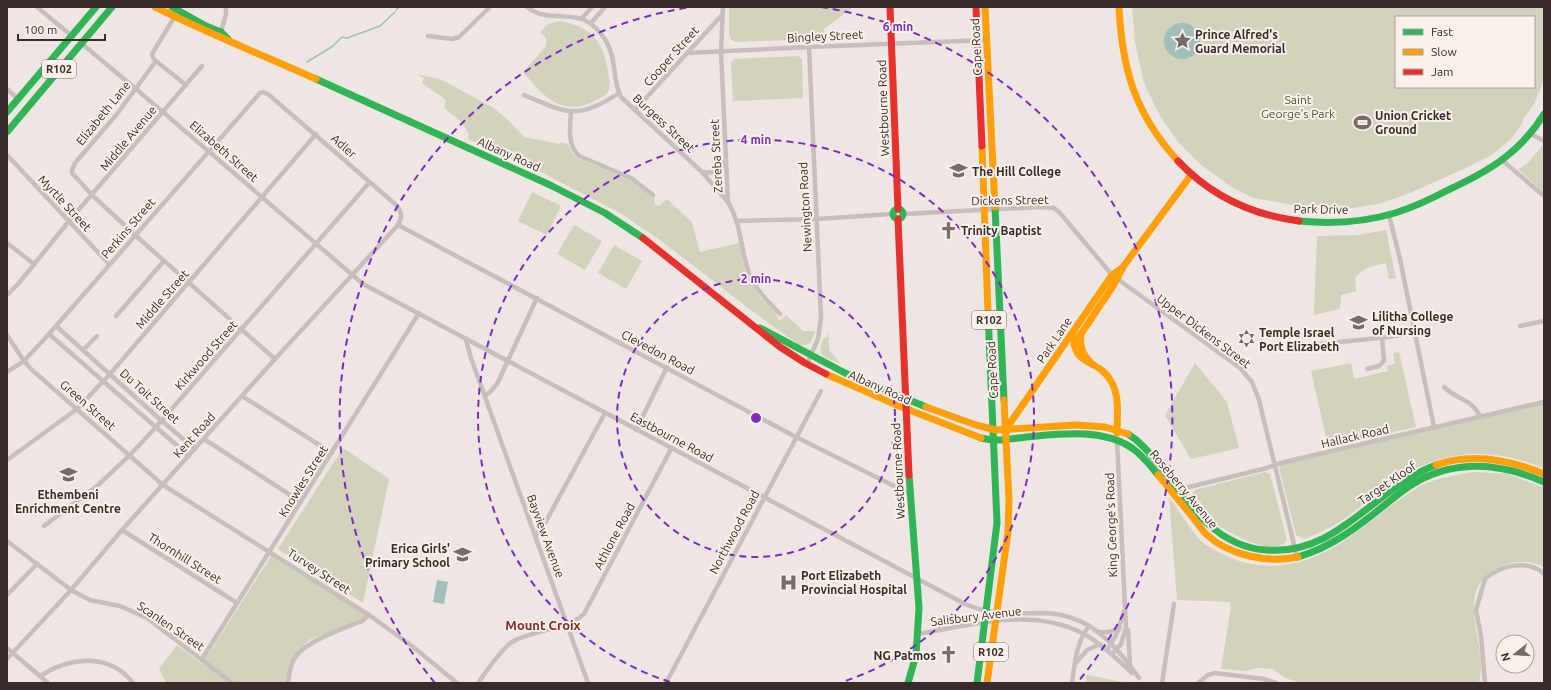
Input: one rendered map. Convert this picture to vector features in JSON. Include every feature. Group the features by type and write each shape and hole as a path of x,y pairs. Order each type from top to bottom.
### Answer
{"main road":[{"name":"R102","path":"7,112 96,7"},
{"name":"R102","path":"7,132 112,7"},
{"name":"Albany Road","path":"155,7 220,35"},
{"name":"Albany Road","path":"172,7 229,40 537,179 586,203 640,236 756,327 771,341 807,364 834,378 906,410 974,436 993,441 1007,440"},
{"name":"Westbourne Road","path":"890,7 901,306 910,494 919,608 916,655 908,683"},
{"name":"Cape Road","path":"976,7 997,528 976,683"},
{"name":"Cape Road","path":"985,7 994,210 1007,440 1009,524 987,683"},
{"name":"Park Drive","path":"1119,7 1121,42 1126,67 1139,104 1162,143 1191,174 1209,189 1235,204 1262,215 1310,222 1349,222 1389,215 1454,188 1503,161 1526,141 1544,114"},
{"name":"Park Lane","path":"993,441 1006,429 1075,328 1123,267 1191,174"},
{"name":"Park Lane","path":"1092,364 1081,350 1081,334 1114,277"},
{"name":"Albany Road","path":"756,327 775,335 811,356 906,399 993,430 1006,429"},
{"path":"1075,328 1073,340 1075,352 1082,360 1092,364 1106,374 1113,386 1116,398 1117,440"},
{"name":"Roseberry Avenue","path":"1006,429 1092,426 1117,430 1128,434 1142,444 1206,534 1224,547 1244,555 1278,559 1298,557"},
{"name":"Roseberry Avenue","path":"1007,440 1071,435 1088,435 1117,440 1137,450 1206,524 1223,537 1250,549 1272,551 1296,550"},
{"name":"Target Kloof","path":"1296,550 1327,536 1349,522 1410,477 1436,465 1466,459 1495,459 1520,464 1544,474"},
{"name":"Target Kloof","path":"1298,557 1310,554 1332,543 1411,484 1441,471 1474,465 1498,467 1523,473 1544,482"}],"street":[{"path":"37,7 72,36"},
{"path":"220,35 226,7"},
{"path":"428,36 452,39 460,37 490,7"},
{"path":"524,95 558,110 571,112 588,110 619,93 612,53 602,35 591,23 582,18 572,16 538,14 527,7"},
{"path":"582,18 592,7"},
{"path":"591,23 605,7"},
{"name":"Zereba Street","path":"723,7 721,52 728,202 738,221 745,261 752,279 760,292 780,314"},
{"name":"Cooper Street","path":"635,110 722,15"},
{"name":"Elizabeth Lane","path":"92,195 76,178 72,170 75,163 117,114 156,61 152,54 174,16"},
{"name":"Bingley Street","path":"688,53 986,40"},
{"name":"Elizabeth Street","path":"81,43 262,197 351,276"},
{"name":"Newington Road","path":"807,364 818,339 821,318 809,47"},
{"path":"156,61 186,85"},
{"name":"Middle Avenue","path":"7,295 19,283 69,221 202,66"},
{"path":"7,89 18,99"},
{"name":"Adler","path":"260,92 268,94 316,134 399,209 402,216 398,225"},
{"name":"Perkins Street","path":"7,372 24,361 49,334 260,92"},
{"name":"Burgess Street","path":"619,93 635,110 702,172 728,202"},
{"path":"571,112 570,138 574,151 579,156 631,178 653,195"},
{"name":"Middle Street","path":"7,460 77,409 110,374 316,134"},
{"path":"1531,134 1544,141"},
{"name":"Myrtle Street","path":"7,155 109,264"},
{"path":"702,172 712,173 719,171 726,160"},
{"path":"1503,161 1544,196"},
{"name":"Kirkwood Street","path":"44,526 90,492 130,455 242,330 369,183"},
{"path":"92,195 164,261 275,358"},
{"name":"Dickens Street","path":"738,221 1039,207 1054,208 1114,277"},
{"path":"1389,215 1434,427"},
{"name":"Kent Road","path":"7,659 71,590 122,530 196,449 275,358 398,225"},
{"name":"Clevedon Road","path":"398,225 796,437 910,494"},
{"path":"7,243 34,264"},
{"path":"116,316 164,261"},
{"name":"Eastbourne Road","path":"351,276 466,340 671,449 965,604 986,611"},
{"name":"Upper Dickens Street","path":"1114,277 1247,375 1252,382 1260,400 1298,557"},
{"path":"485,396 494,388 537,298"},
{"name":"Knowles Street","path":"202,659 419,313"},
{"path":"1520,326 1544,321"},
{"name":"Du Toit Street","path":"56,326 162,421 196,449"},
{"path":"1320,344 1415,333"},
{"path":"49,334 189,456"},
{"name":"Green Street","path":"7,335 24,361 163,485"},
{"path":"83,350 97,336"},
{"path":"1368,369 1379,366 1384,361 1382,338"},
{"name":"Bayview Avenue","path":"466,340 588,683"},
{"path":"636,430 667,367"},
{"path":"1444,387 1454,395 1470,402 1476,408 1480,416"},
{"name":"Northwood Road","path":"666,683 821,391"},
{"path":"242,396 332,453"},
{"name":"Hallack Road","path":"1175,491 1275,465 1544,402"},
{"path":"535,536 545,523 605,413"},
{"path":"204,439 301,502"},
{"name":"King George's Road","path":"1117,440 1124,610 1126,616 1130,667"},
{"name":"Athlone Road","path":"478,683 511,643 550,628 566,624 576,620 584,614 671,449"},
{"name":"Turvey Street","path":"163,485 369,615 412,646 458,683"},
{"name":"Thornhill Street","path":"122,530 237,603"},
{"name":"Scanlen Street","path":"8,543 71,590 90,600 120,606 146,618 232,683"},
{"path":"7,595 37,564"},
{"path":"1486,683 1476,610 1485,579 1503,568 1525,565 1536,568 1544,574"},
{"path":"1162,683 1174,604"},
{"name":"King George's Road","path":"1107,650 1112,644 1120,626 1124,610"},
{"name":"Salisbury Avenue","path":"986,611 996,617 1044,620 1066,626 1083,633 1100,644 1144,683"},
{"name":"Salisbury Avenue","path":"918,634 984,623 996,617 1059,614 1073,618 1100,632 1117,649 1139,678"},
{"path":"288,683 291,665 304,648 313,642 362,621 369,615"},
{"name":"King George's Road","path":"1112,654 1117,649 1125,633 1126,616"},
{"path":"1072,683 1076,652 1083,633 1089,626"},
{"path":"1100,632 1112,632 1120,626"},
{"path":"1075,664 1087,650 1100,644"},
{"path":"7,648 48,683"},
{"path":"40,676 65,664 87,661 110,665 120,669 133,683"},
{"path":"1198,683 1208,675 1215,674 1264,679 1276,683"}],"green space":[{"path":"729,7 853,7 824,29 825,39 735,42 729,35"},
{"name":"Saint George's Park","path":"1132,7 1543,7 1544,79 1534,104 1511,139 1492,155 1410,193 1379,204 1352,208 1317,209 1253,198 1230,186 1200,164 1179,143 1160,116 1144,83 1135,42"},
{"path":"560,21 580,27 587,31 599,43 606,60 610,82 608,92 599,99 581,106 570,107 553,101 537,88 523,72 546,46 546,38 540,33 542,30 548,25"},
{"path":"798,56 802,59 803,98 733,101 731,63 734,59"},
{"path":"416,74 440,79 492,107 505,117 524,137 559,144 561,142 568,144 573,154 579,159 630,180 655,199 654,204 659,206 667,199 692,222 700,252 739,243 747,278 760,297 775,312 779,321 786,315 803,331 815,331 811,342 806,345 800,345 764,320 660,240 620,213 543,173 468,139 469,134 462,122 444,108 446,100 422,83 424,78"},
{"path":"1543,145 1544,193 1518,169 1528,163"},
{"path":"532,192 561,206 547,235 518,221"},
{"path":"574,225 602,241 585,270 557,254"},
{"path":"1386,230 1396,278 1389,279 1386,263 1365,269 1355,278 1356,291 1341,295 1340,309 1314,315 1317,236 1359,235"},
{"path":"614,245 642,261 626,289 598,273"},
{"path":"828,329 829,350 841,364 827,358 822,353 821,345 823,339 827,337"},
{"path":"1399,352 1416,427 1328,446 1311,371 1351,363 1354,379 1388,371 1387,366 1395,364 1393,353"},
{"path":"1195,363 1227,402 1239,448 1191,459 1165,415"},
{"path":"1544,402 1544,468 1525,461 1489,454 1453,456 1418,467 1400,477 1335,525 1305,539 1296,535 1279,468 1280,463"},
{"path":"343,448 389,479 363,603 278,549"},
{"path":"1265,472 1270,474 1287,540 1283,544 1273,547 1250,542 1237,536 1212,521 1195,503 1192,494 1195,490"},
{"path":"1473,472 1508,474 1544,488 1544,567 1533,563 1517,562 1500,567 1487,575 1479,585 1475,597 1475,623 1481,665 1479,683 1301,683 1285,678 1273,669 1257,668 1245,671 1221,669 1231,607 1230,602 1177,600 1169,497 1188,525 1201,541 1210,548 1242,562 1267,566 1286,565 1304,561 1336,546 1426,483"},
{"path":"272,555 367,614 359,621 309,640 291,659 288,683 166,683 159,669 177,645 202,664"},
{"path":"1087,675 1124,682 1124,683 1085,683"}],"water":[{"path":"1186,23 1195,28 1199,34 1199,48 1195,54 1186,59 1178,59 1169,54 1165,48 1164,37 1169,28 1175,24"},
{"path":"437,580 448,582 444,604 433,602"}],"waterway":[{"path":"396,10 399,7"},
{"path":"307,62 333,46 342,37 347,38 380,26 395,12"}],"traffic: fast":[{"path":"7,112 96,7"},
{"path":"7,132 112,7"},
{"path":"172,7 206,26 221,32 228,39"},
{"path":"316,79 550,185 605,213 643,238"},
{"path":"1299,221 1335,222 1360,220 1395,213 1422,203 1477,176 1502,160 1525,140 1544,114"},
{"path":"995,207 1004,400"},
{"path":"896,209 900,209 902,210 903,214 902,218 896,219 893,216 893,212 896,209"},
{"path":"977,683 997,523 988,313"},
{"path":"760,328 845,373 926,407"},
{"path":"981,438 1004,440 1067,434 1108,437 1132,448 1143,457 1158,475"},
{"path":"1128,434 1149,453 1188,503 1208,524 1228,539 1250,548 1267,550 1292,549 1315,542 1336,532 1394,488 1414,475 1436,465"},
{"path":"1298,557 1334,542 1418,481 1449,469 1481,466 1497,468 1513,471 1544,482"},
{"path":"908,683 916,655 919,608 909,475"}],"traffic: slow":[{"path":"155,7 316,79"},
{"path":"985,7 995,207"},
{"path":"1119,7 1123,51 1134,90 1141,108 1151,126 1178,161"},
{"path":"982,146 988,313"},
{"path":"1092,364 1082,350 1081,334 1113,286 1123,267 1191,175"},
{"path":"1006,429 1112,275 1122,268"},
{"path":"1074,331 1076,351 1086,361 1106,373 1114,387 1117,400 1117,433"},
{"path":"826,374 899,406 981,438"},
{"path":"987,683 1008,532 1009,500 1004,400"},
{"path":"926,407 976,425 996,430 1076,425 1105,427 1128,434"},
{"path":"1436,465 1463,459 1491,459 1518,465 1544,474"},
{"path":"1158,475 1204,532 1215,542 1237,553 1249,556 1274,559 1298,557"}],"traffic: jam":[{"path":"890,7 898,209"},
{"path":"976,7 982,146"},
{"path":"1178,161 1204,184 1233,202 1265,214 1299,221"},
{"path":"898,219 909,475"},
{"path":"643,238 780,347 826,374"}],"place":[{"name":"Prince Alfred's Guard Memorial","path":"1182,41"},
{"name":"Union Cricket Ground","path":"1362,122"},
{"name":"The Hill College","path":"959,171"},
{"name":"Trinity Baptist","path":"948,230"},
{"name":"Lilitha College of Nursing","path":"1359,323"},
{"name":"Temple Israel Port Elizabeth","path":"1246,339"},
{"name":"Ethembeni Enrichment Centre","path":"68,475"},
{"name":"Erica Girls' Primary School","path":"463,555"},
{"name":"Port Elizabeth Provincial Hospital","path":"788,582"},
{"name":"NG Patmos","path":"949,655"}],"district":[{"name":"Mount Croix","path":"543,625"}]}
